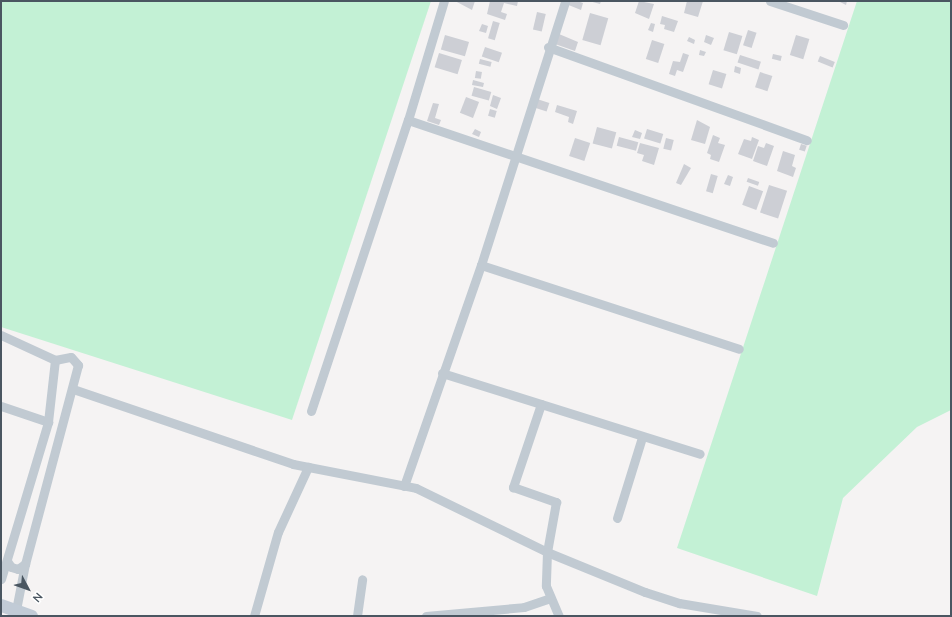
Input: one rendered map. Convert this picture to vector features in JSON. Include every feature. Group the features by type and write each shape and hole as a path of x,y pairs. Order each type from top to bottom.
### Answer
{"main road":[{"path":"1,605 16,613 31,616"}],"street":[{"path":"312,411 408,120 444,1"},
{"path":"404,486 442,373 482,265 516,158 548,47 565,1"},
{"path":"770,1 842,25"},
{"path":"548,47 807,140"},
{"path":"408,120 516,158 773,243"},
{"path":"482,265 739,349"},
{"path":"1,335 55,360 71,358 78,365 73,389 25,564 16,613"},
{"path":"1,579 48,422 55,360"},
{"path":"442,373 700,454"},
{"path":"73,389 308,467 430,492 546,552 601,575 679,603 757,616"},
{"path":"541,404 513,487 556,502 546,552 546,586 559,616"},
{"path":"1,406 48,422"},
{"path":"617,518 642,437"},
{"path":"254,616 278,532 308,467"},
{"path":"7,561 11,567 18,569 25,564"},
{"path":"357,616 362,579"},
{"path":"426,615 445,616 524,607 550,598"}],"green space":[{"path":"1,1 431,1 292,420 1,327"},
{"path":"857,1 951,1 951,410 917,427 843,498 817,596 677,548"}],"building":[{"path":"455,1 475,1 472,10"},
{"path":"490,1 518,1 517,6 504,3 501,12 507,14 505,20 487,14"},
{"path":"567,1 577,1 583,3 581,10 566,4"},
{"path":"589,1 601,1 600,4"},
{"path":"639,1 654,4 649,19 635,13"},
{"path":"687,1 703,1 698,17 684,13"},
{"path":"838,1 847,1 846,5"},
{"path":"537,12 546,14 542,32 533,30"},
{"path":"590,13 608,18 601,45 582,40"},
{"path":"662,16 678,21 674,32 664,29 665,25 660,24"},
{"path":"493,21 500,23 495,40 488,38"},
{"path":"651,23 655,24 653,32 648,30"},
{"path":"482,24 488,26 486,33 479,31"},
{"path":"748,30 757,33 752,48 743,45"},
{"path":"729,32 742,36 737,54 723,50"},
{"path":"559,34 578,42 575,51 555,44"},
{"path":"445,35 469,42 465,56 441,49"},
{"path":"706,35 714,38 711,45 704,42"},
{"path":"796,35 809,39 803,59 790,55"},
{"path":"689,37 695,40 694,44 687,41"},
{"path":"652,40 664,44 658,63 646,59"},
{"path":"485,47 502,53 499,62 482,56"},
{"path":"700,50 706,52 704,56 699,55"},
{"path":"439,53 462,60 458,74 435,67"},
{"path":"683,53 689,55 683,72 677,70 675,76 669,74 673,61 680,62"},
{"path":"773,54 782,56 781,61 772,59"},
{"path":"740,55 761,62 758,69 738,63"},
{"path":"820,56 835,62 833,68 818,62"},
{"path":"480,59 492,62 490,67 479,64"},
{"path":"735,66 741,68 740,74 734,72"},
{"path":"713,70 726,74 722,88 709,84"},
{"path":"476,71 482,72 481,79 475,78"},
{"path":"760,72 772,76 767,91 755,87"},
{"path":"473,80 484,83 483,87 472,85"},
{"path":"474,87 491,92 489,101 472,96"},
{"path":"493,95 501,98 497,109 490,106"},
{"path":"466,97 479,102 473,118 460,113"},
{"path":"537,99 549,103 547,112 534,108"},
{"path":"433,103 439,104 435,118 441,120 439,125 427,121"},
{"path":"557,105 577,111 573,124 568,122 569,117 555,112"},
{"path":"490,109 497,111 495,118 488,116"},
{"path":"697,120 710,127 705,144 691,140"},
{"path":"597,127 616,132 612,149 593,143"},
{"path":"475,129 481,132 479,137 472,134"},
{"path":"647,129 663,134 660,144 644,139"},
{"path":"635,130 642,133 640,139 632,137"},
{"path":"713,135 720,138 718,143 725,145 719,162 710,159 711,155 707,153"},
{"path":"619,137 638,142 636,151 617,146"},
{"path":"752,137 759,140 752,159 738,154 744,139 751,141"},
{"path":"575,138 590,143 584,161 569,156"},
{"path":"666,138 674,140 671,151 663,149"},
{"path":"640,143 659,148 654,165 642,161 644,155 637,153"},
{"path":"766,143 774,146 767,166 753,161 758,146 764,148"},
{"path":"801,144 807,146 805,152 799,150"},
{"path":"783,151 795,155 792,166 796,168 793,177 777,171"},
{"path":"684,164 691,168 681,185 676,183"},
{"path":"711,174 718,176 713,193 706,191"},
{"path":"728,175 733,177 730,186 724,184"},
{"path":"748,178 759,182 758,186 747,182"},
{"path":"769,185 787,191 778,218 760,213"},
{"path":"749,186 763,191 756,210 742,205"}]}
